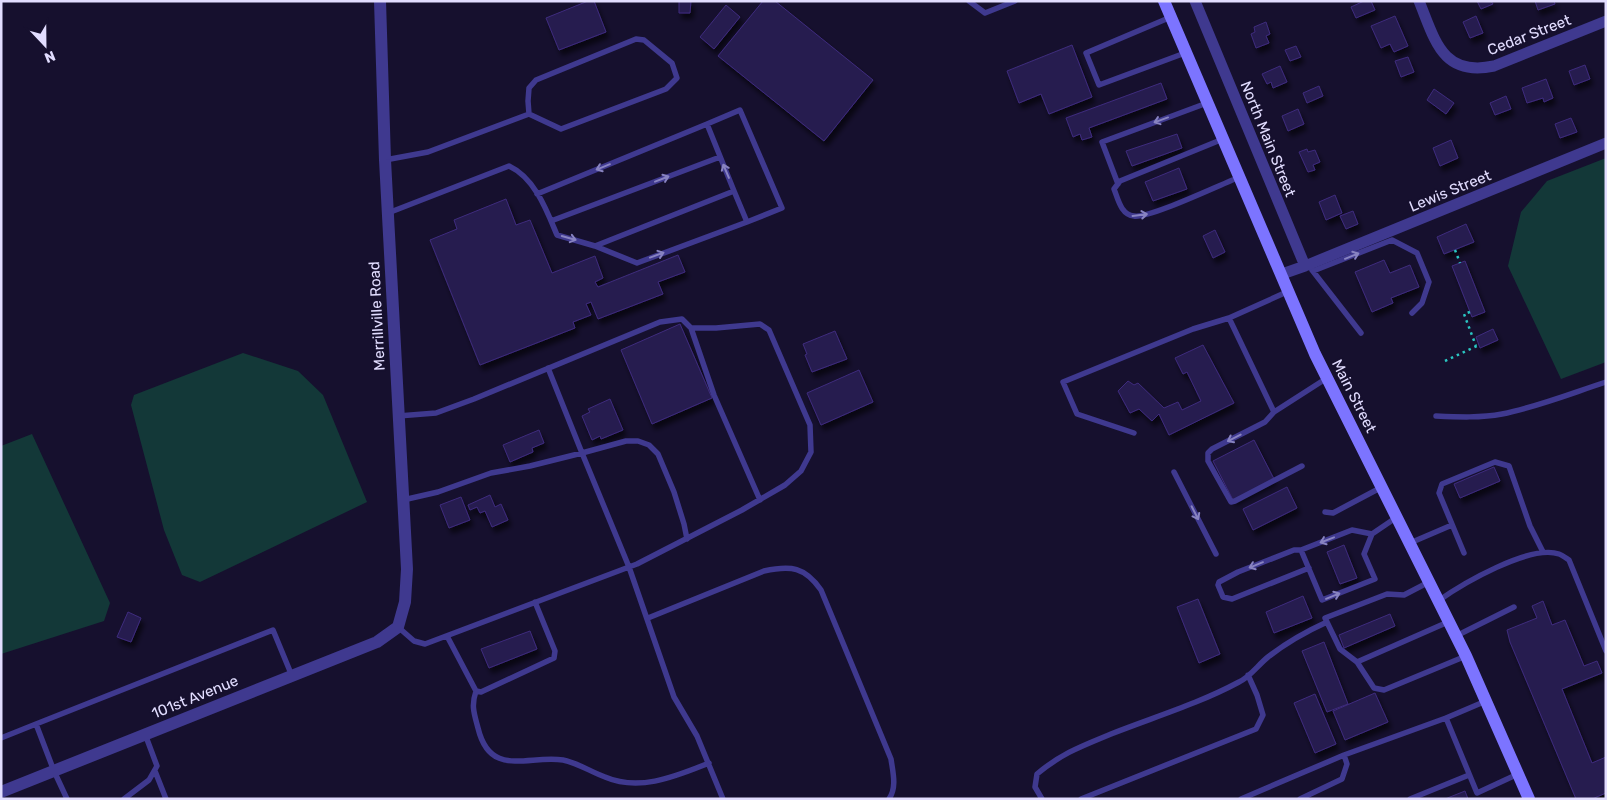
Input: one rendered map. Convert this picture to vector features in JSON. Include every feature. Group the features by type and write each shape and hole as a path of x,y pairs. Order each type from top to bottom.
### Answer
{"main road":[{"name":"Main Street","path":"1164,1 1315,354 1466,656 1529,799"}],"street":[{"name":"Merrillville Road","path":"380,1 385,160 407,569 405,602 398,627"},
{"name":"North Main Street","path":"1195,1 1308,267"},
{"name":"Cedar Street","path":"1419,1 1436,42 1443,53 1451,61 1461,66 1481,69 1494,66 1606,21"},
{"name":"Lewis Street","path":"1308,267 1606,143"},
{"path":"1282,274 1308,267"},
{"name":"101st Avenue","path":"1,792 377,642 398,627"}],"lane":[{"path":"969,1 985,13 1016,1"},
{"path":"1171,17 1086,52 1099,86 1185,53"},
{"path":"385,160 428,152 529,114 561,129 666,89 677,78 672,63 644,40 636,39 536,80 529,88 529,114"},
{"path":"1118,184 1102,142 1207,103"},
{"path":"388,213 510,166 526,179 537,194 557,235 595,246 637,263 782,208 740,110 537,194"},
{"path":"706,124 747,222"},
{"path":"1223,139 1120,181 1114,189 1120,204 1124,212 1134,216 1153,213 1240,177"},
{"path":"551,221 720,157"},
{"path":"595,246 734,190"},
{"path":"1361,333 1308,267 1392,240 1417,253 1429,282 1422,303 1412,313"},
{"path":"1134,433 1076,414 1063,382 1193,329 1228,318 1289,291"},
{"path":"1228,318 1274,412"},
{"path":"398,416 436,413 660,322 682,319 691,328 714,395 760,500"},
{"path":"398,627 414,641 425,644 629,567 760,500 785,485 801,471 811,452 810,425 769,330 760,324 691,328"},
{"path":"548,368 629,567 674,697 697,736 723,799"},
{"path":"1302,466 1231,502 1208,460 1208,453 1212,449 1265,422 1274,412 1327,378"},
{"path":"1436,416 1460,417 1501,414 1606,382"},
{"path":"402,500 438,492 491,473 530,466 626,441 638,441 649,445 658,454 674,492 684,524 686,539"},
{"path":"1464,553 1439,493 1442,484 1495,462 1509,466 1530,526 1543,552"},
{"path":"1174,472 1216,554"},
{"path":"1326,512 1333,513 1382,487"},
{"path":"1302,550 1322,600 1375,579 1364,554 1372,534 1397,517"},
{"path":"1410,543 1452,525"},
{"path":"1309,568 1232,598 1223,597 1218,585 1219,582 1238,572 1352,530 1372,534"},
{"path":"1438,601 1484,573 1509,563 1543,552 1559,554 1569,560 1606,651"},
{"path":"648,618 764,571 782,567 801,570 814,580 821,590 891,759 894,782 889,799"},
{"path":"1429,582 1404,595 1386,594 1325,618 1340,648 1357,662 1374,688 1384,690 1466,656"},
{"path":"476,691 481,692 554,658 555,651 535,602"},
{"path":"1456,636 1514,607"},
{"path":"1042,799 1035,787 1037,774 1054,760 1069,751 1209,697 1242,681 1267,658 1300,634 1327,622"},
{"path":"1357,662 1448,622"},
{"path":"1,738 273,630 292,676"},
{"path":"447,636 476,691 472,703 480,737 485,747 495,756 507,761 522,762 553,759 569,761 607,778 641,784 660,781 709,763"},
{"path":"1082,799 1256,729 1263,714 1248,675"},
{"path":"1240,799 1344,755 1446,718 1486,701"},
{"path":"1446,718 1477,793 1518,774"},
{"path":"36,724 67,799"},
{"path":"124,799 149,780 157,766 145,734"},
{"path":"1300,799 1342,778 1347,764 1344,755"},
{"path":"155,771 166,799"},
{"path":"1410,799 1469,775"}],"path":[{"path":"1455,250 1460,263"},
{"path":"1445,361 1478,345 1464,314 1470,312"}],"green space":[{"path":"1606,158 1606,362 1561,379 1508,266 1521,212 1547,181"},
{"path":"243,353 298,371 323,395 367,502 200,582 182,575 164,530 131,405 134,395"},
{"path":"32,434 110,603 104,621 1,654 1,446"}],"building":[{"path":"588,1 594,1 606,32 559,50 546,18"},
{"path":"679,1 691,1 690,13 679,13"},
{"path":"763,1 775,1 873,80 824,141 718,56"},
{"path":"1364,1 1371,1 1375,10 1356,18 1351,7"},
{"path":"1477,1 1491,1 1493,4 1481,9"},
{"path":"1535,1 1554,1 1555,4 1538,10"},
{"path":"726,5 740,17 714,49 700,37"},
{"path":"1395,16 1408,46 1394,52 1390,44 1381,48 1371,26"},
{"path":"1476,16 1483,33 1470,38 1463,22"},
{"path":"1266,22 1270,34 1266,36 1269,43 1256,48 1251,34 1255,32 1254,27"},
{"path":"1072,45 1092,97 1049,114 1041,94 1019,103 1007,71"},
{"path":"1296,46 1301,57 1290,61 1285,50"},
{"path":"1408,57 1414,72 1401,77 1395,61"},
{"path":"1585,65 1590,79 1574,85 1569,71"},
{"path":"1280,66 1287,82 1273,88 1271,82 1267,84 1262,74"},
{"path":"1546,79 1553,98 1544,102 1543,98 1527,103 1522,88"},
{"path":"1161,83 1167,99 1089,128 1092,137 1082,140 1080,134 1073,137 1066,118"},
{"path":"1319,86 1323,96 1307,103 1303,93"},
{"path":"1434,89 1454,103 1446,114 1427,100"},
{"path":"1506,96 1511,109 1495,115 1490,103"},
{"path":"1298,109 1304,124 1288,131 1282,116"},
{"path":"1571,118 1577,132 1560,138 1555,124"},
{"path":"1177,134 1182,148 1132,166 1126,151"},
{"path":"1451,140 1458,158 1440,166 1433,148"},
{"path":"1307,149 1308,152 1315,150 1320,162 1313,165 1315,170 1308,172 1299,152"},
{"path":"1179,168 1187,189 1153,201 1145,182"},
{"path":"1335,195 1342,213 1326,220 1319,202"},
{"path":"506,199 516,225 530,220 552,273 595,256 603,278 595,282 598,287 678,255 685,272 658,282 663,294 598,319 591,302 586,304 591,315 573,322 575,328 480,365 430,240 457,229 454,220"},
{"path":"1353,211 1358,224 1346,229 1340,216"},
{"path":"1466,224 1474,242 1444,254 1437,237"},
{"path":"1215,230 1225,252 1213,258 1203,236"},
{"path":"1384,260 1390,273 1410,265 1419,287 1391,298 1393,303 1372,312 1355,272"},
{"path":"1465,261 1485,312 1472,317 1452,266"},
{"path":"680,324 712,398 652,424 621,350"},
{"path":"1493,329 1498,340 1480,348 1476,337"},
{"path":"835,331 847,359 812,372 803,344"},
{"path":"1203,345 1234,403 1169,435 1159,414 1152,421 1139,409 1130,413 1118,391 1128,381 1134,385 1138,383 1164,408 1178,402 1182,410 1201,401 1187,372 1183,374 1175,358"},
{"path":"859,370 873,402 821,425 807,393"},
{"path":"610,399 623,430 601,439 600,436 592,440 582,416 590,412 588,409"},
{"path":"539,430 544,443 532,448 533,452 510,462 503,445"},
{"path":"1254,440 1274,479 1233,500 1213,461"},
{"path":"1494,467 1500,481 1460,498 1454,484"},
{"path":"1287,487 1297,508 1253,530 1243,509"},
{"path":"490,495 495,507 501,504 508,520 492,527 485,511 480,513 477,507 470,510 468,505"},
{"path":"461,497 470,520 449,528 440,505"},
{"path":"1344,545 1357,578 1340,584 1327,552"},
{"path":"1303,596 1312,618 1274,633 1266,612"},
{"path":"1198,599 1220,654 1199,663 1177,607"},
{"path":"1543,601 1552,625 1565,620 1584,666 1597,661 1602,673 1562,689 1592,763 1606,757 1606,793 1592,799 1576,799 1510,642 1507,630 1537,618 1532,606"},
{"path":"128,612 141,618 131,642 117,637"},
{"path":"1390,614 1395,626 1344,648 1339,635"},
{"path":"530,631 537,649 489,668 481,649"},
{"path":"1324,642 1348,704 1327,712 1302,651"},
{"path":"1375,693 1388,722 1345,740 1333,711"},
{"path":"1315,694 1336,744 1315,753 1294,703"},
{"path":"1465,791 1468,799 1445,799"}]}
